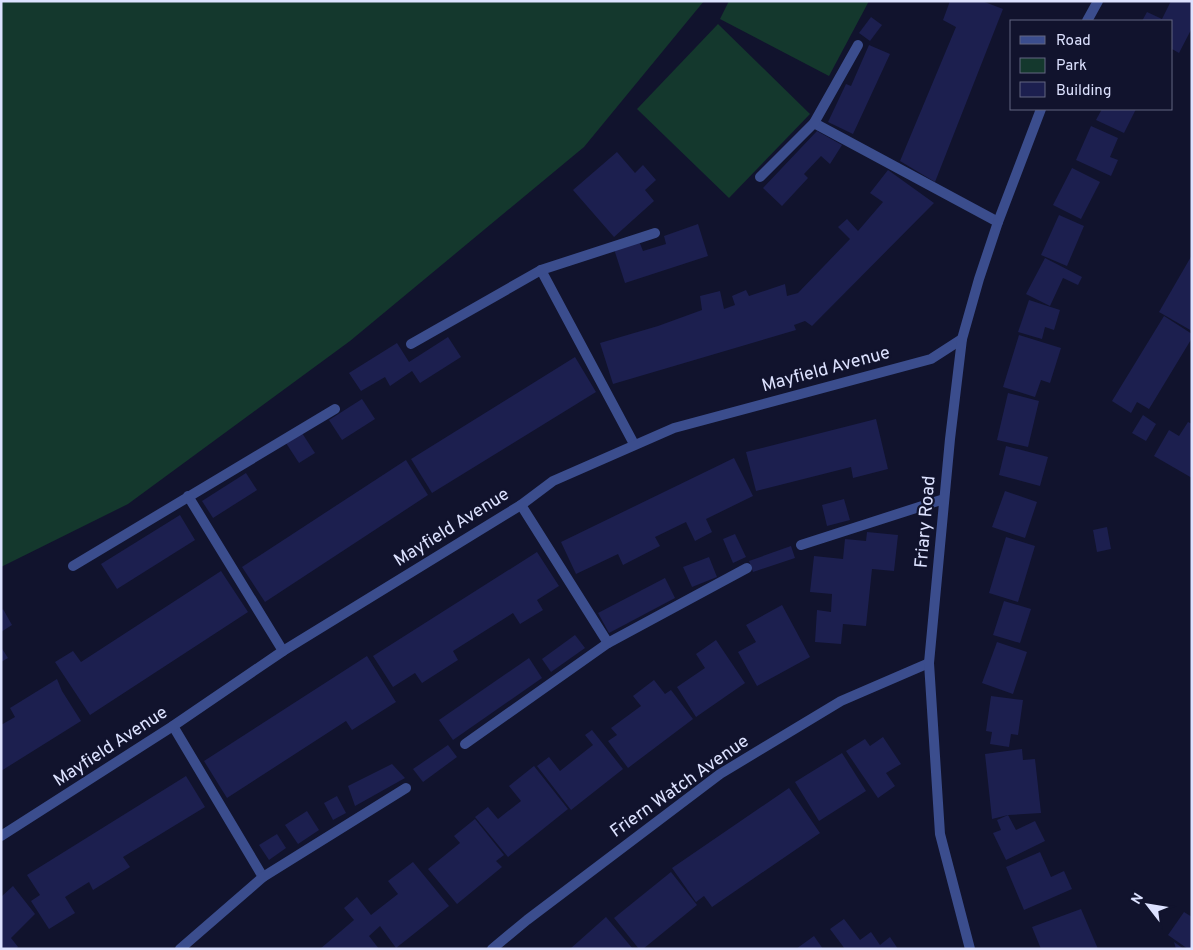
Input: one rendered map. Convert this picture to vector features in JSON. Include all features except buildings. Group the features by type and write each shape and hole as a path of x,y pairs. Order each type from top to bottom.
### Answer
{"street":[{"path":"1088,20 1098,1"},
{"path":"760,177 814,123 858,45"},
{"name":"Friary Road","path":"970,949 940,834 929,663 950,439 962,339 978,279 1041,110"},
{"path":"814,123 998,222"},
{"path":"411,344 541,270 655,232"},
{"path":"541,270 634,444"},
{"name":"Mayfield Avenue","path":"1,836 173,726 283,651 521,505 553,481 674,428 931,359 962,339"},
{"path":"73,566 335,410"},
{"path":"188,496 283,651"},
{"path":"801,545 944,499"},
{"path":"521,505 608,642"},
{"path":"465,744 608,642 747,568"},
{"name":"Friern Watch Avenue","path":"492,949 527,920 720,774 840,701 929,663"},
{"path":"173,726 263,877"},
{"path":"180,949 263,877 406,788"}],"green space":[{"path":"1,1 704,1 584,147 350,341 128,504 1,567"},
{"path":"729,1 869,1 829,76 720,19"},
{"path":"718,24 810,114 729,198 637,109"}]}
